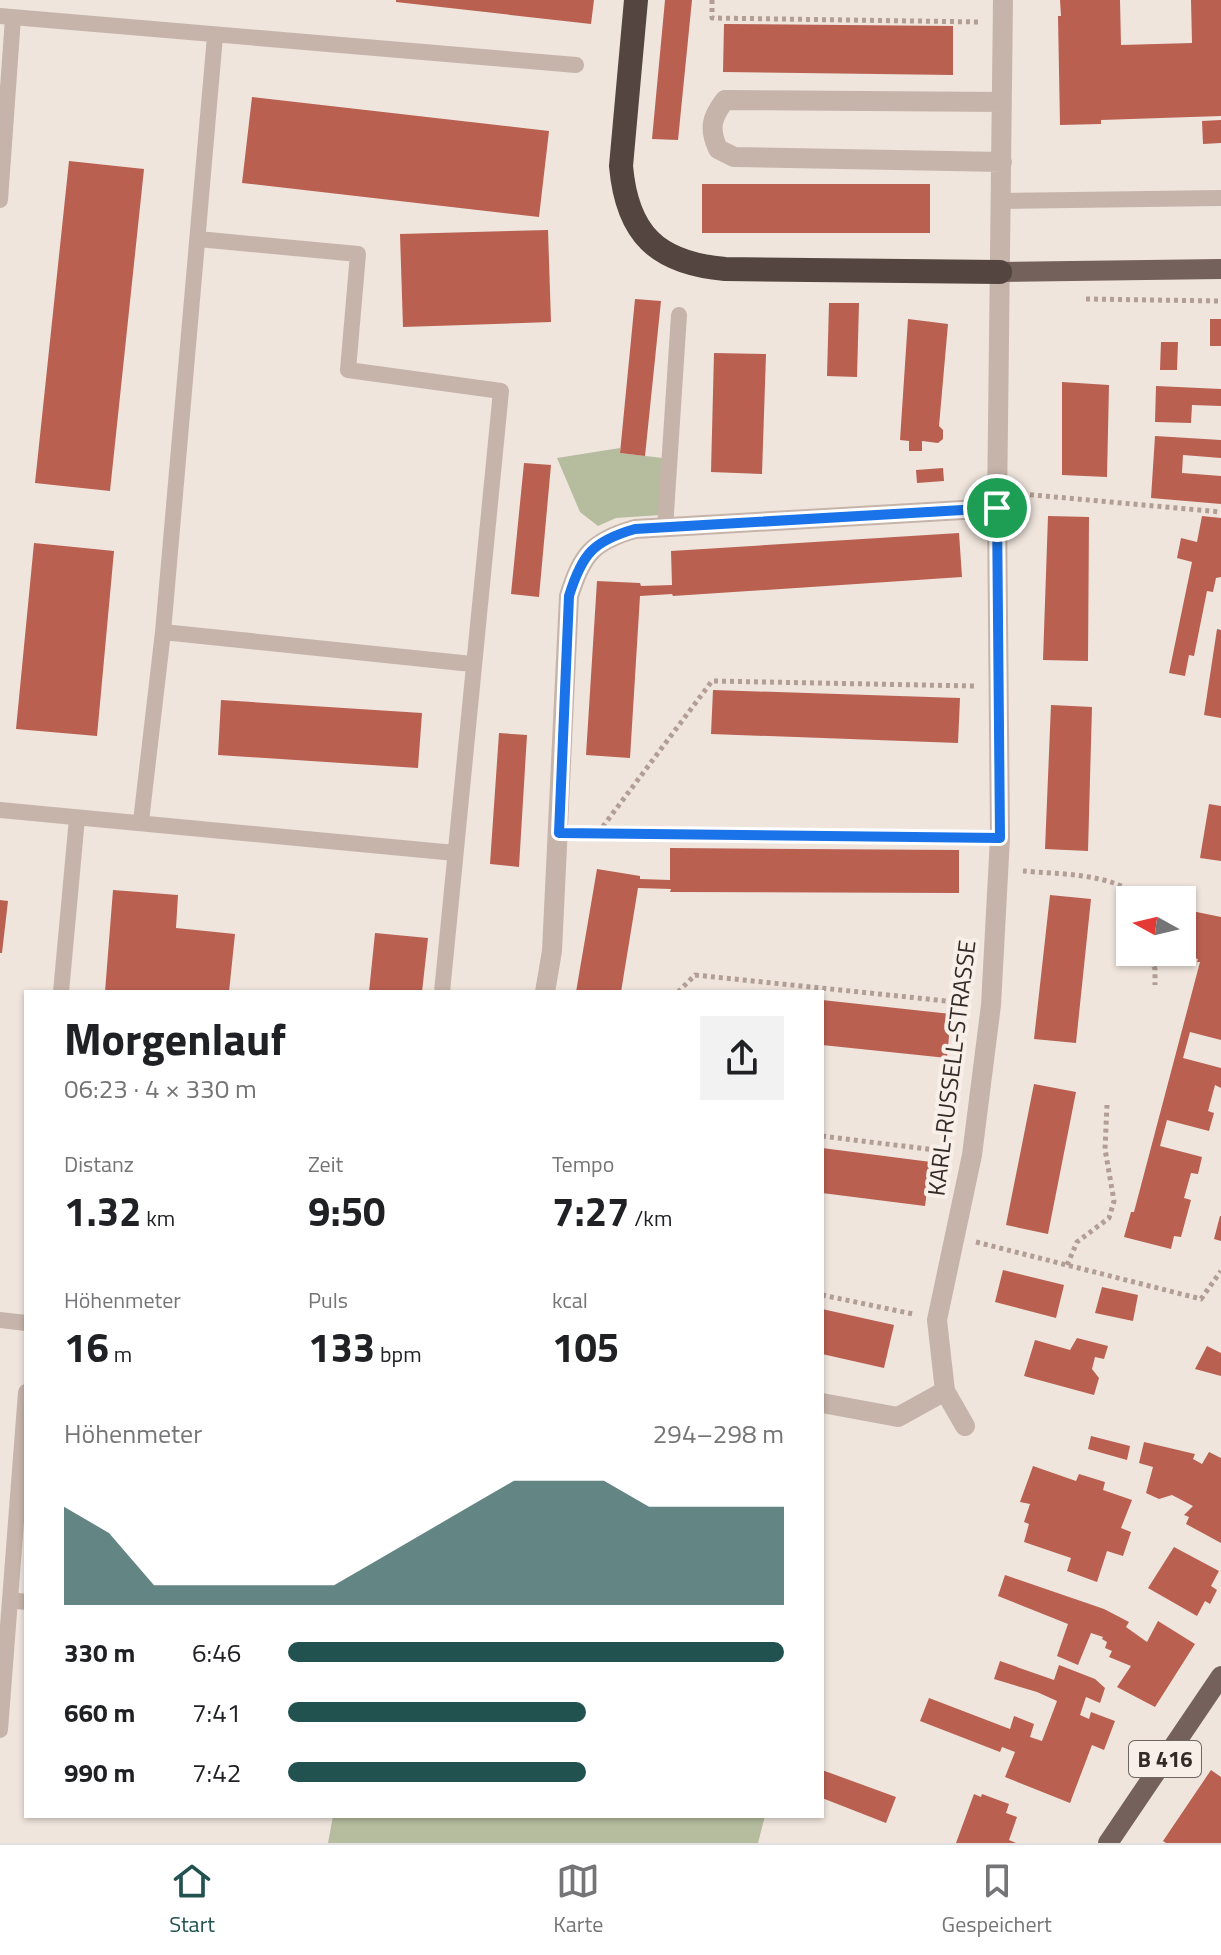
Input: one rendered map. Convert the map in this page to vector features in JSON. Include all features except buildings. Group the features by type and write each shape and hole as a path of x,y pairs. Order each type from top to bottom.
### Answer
{"highway":[{"path":"636,0 621,166 622,185 634,221 656,249 683,263 725,269 1000,272"}],"main road":[{"path":"1000,272 1221,269"},
{"name":"B 416","path":"1108,1843 1221,1676"}],"street":[{"name":"KARL-RUSSELL-STRASSE","path":"965,1426 945,1391 937,1320 972,1155 991,1005 1000,838 997,500 1003,0"},
{"path":"1002,102 725,100 714,115 710,132 718,149 734,157 1002,162"},
{"path":"545,990 552,951 569,596 577,570 594,547 610,536 635,529 997,500"},
{"path":"824,1403 898,1417 945,1391"}],"lane":[{"path":"0,200 6,17 576,65"},
{"path":"141,821 163,632 215,36"},
{"path":"1002,201 1221,198"},
{"path":"198,239 358,254 348,370 501,391 442,990"},
{"path":"665,528 679,315"},
{"path":"163,632 472,664"},
{"path":"0,810 455,853"},
{"path":"61,990 77,818"},
{"path":"0,1320 24,1323"},
{"path":"0,1730 18,1601 8,1526 24,1407"}],"path":[{"path":"712,0 712,18 1002,22"},
{"path":"1146,300 1221,301"},
{"path":"997,500 1221,512"},
{"path":"598,833 712,681 999,687"},
{"path":"559,833 1000,838"},
{"path":"998,868 1086,877 1121,886"},
{"path":"1154,966 1155,985"},
{"path":"680,990 695,975 991,1005"},
{"path":"1067,1265 1077,1242 1109,1218 1114,1201 1105,1149 1107,1105"},
{"path":"824,1136 972,1155"},
{"path":"955,1237 1201,1299 1221,1271"},
{"path":"824,1295 937,1320"}],"green space":[{"path":"620,448 620,453 663,458 661,515 616,518 598,526 580,512 557,458"},
{"path":"333,1818 764,1818 758,1843 328,1843"}],"route":[{"path":"997,508 1000,838 559,833 569,596 577,570 594,547 610,536 635,529 997,508"}]}
